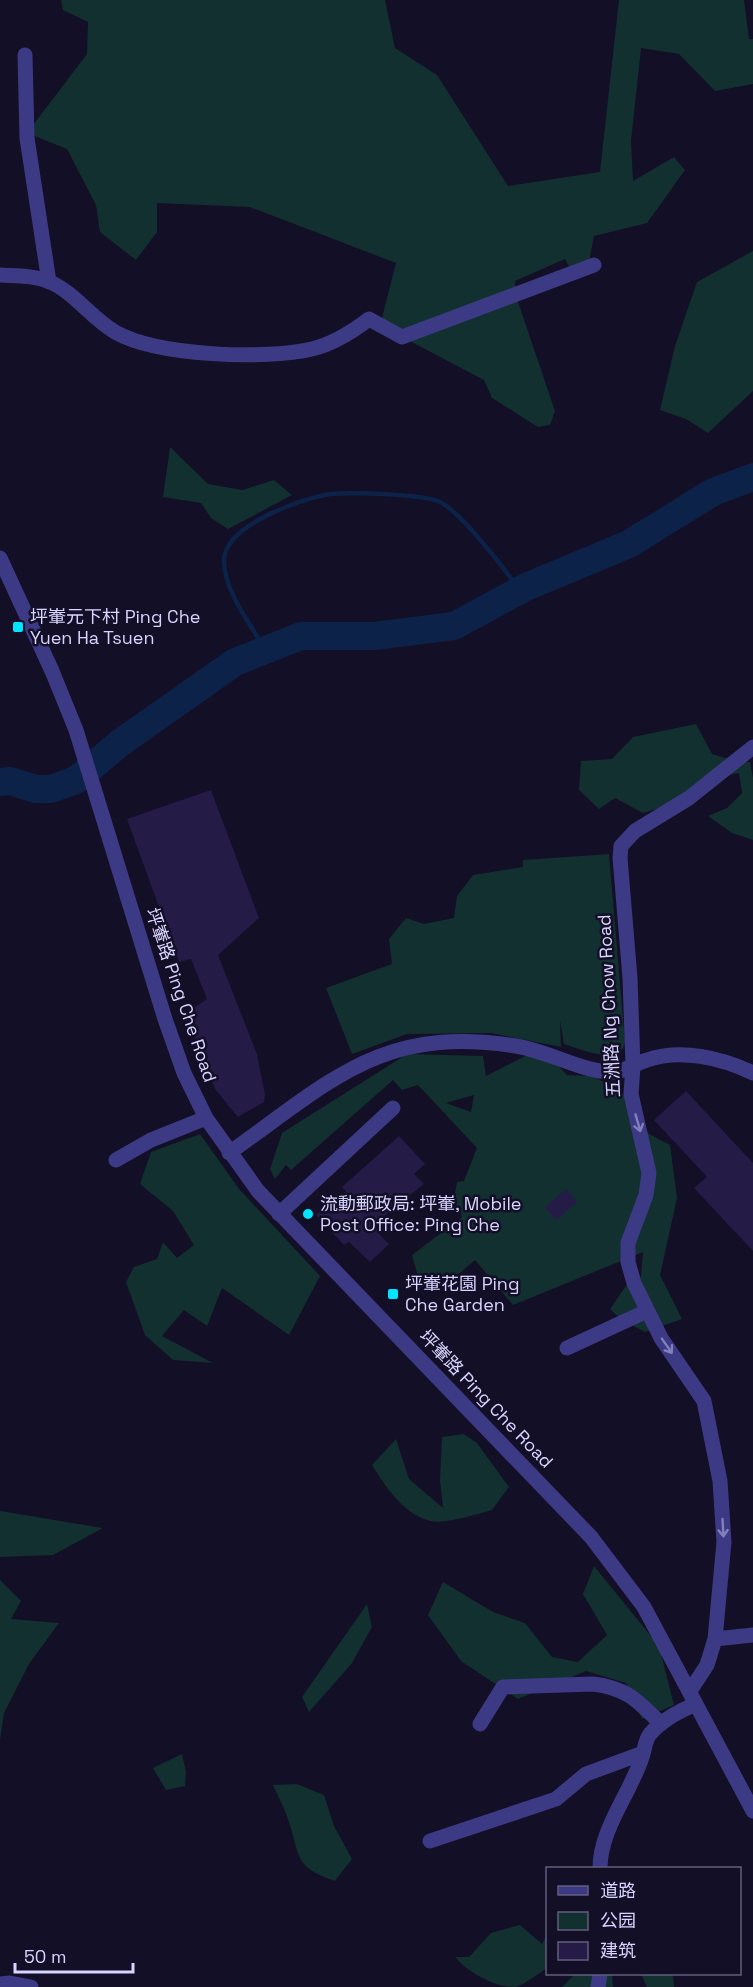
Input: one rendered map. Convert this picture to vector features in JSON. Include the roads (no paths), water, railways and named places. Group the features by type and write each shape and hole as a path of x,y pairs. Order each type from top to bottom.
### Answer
{"street":[{"path":"25,55 27,138 49,282"},
{"path":"0,275 49,282 68,292 114,332 136,341 164,347 243,355 301,351 340,338 369,319 402,337 594,265"},
{"name":"坪輋路 Ping Che Road","path":"0,558 52,671 76,730 165,1019 184,1072 206,1118 229,1153 279,1214 591,1537 644,1607 753,1811"},
{"name":"五洲路 Ng Chow Road","path":"693,1697 715,1639 724,1527 720,1481 704,1401 661,1338 631,1274 627,1249 646,1195 649,1173 632,1098 630,978 620,858 621,846 635,831 689,798 753,747"},
{"path":"229,1153 354,1066 383,1053 434,1042 473,1041 536,1050 606,1072 623,1070 656,1057 691,1055 753,1073"},
{"path":"279,1214 393,1108"},
{"path":"116,1160 151,1140 206,1118"},
{"path":"567,1348 647,1311"},
{"path":"715,1639 753,1635"},
{"path":"480,1724 503,1687 593,1684 606,1685 632,1695 661,1724"},
{"path":"600,1867 600,1858 610,1827 644,1752 647,1738 693,1697"},
{"path":"430,1841 556,1800 586,1774 644,1752"},
{"path":"0,1984 10,1983 31,1987"}],"waterway":[{"path":"0,782 10,781 36,789 51,789 76,780 120,743 235,662 301,636 374,636 454,626 526,587 629,544 713,492 753,477"},
{"path":"266,650 239,607 228,583 224,560 228,547 237,535 267,515 318,497 340,493 387,494 419,497 440,502 471,529 520,590"}],"place":[{"name":"坪輋元下村 Ping Che Yuen Ha Tsuen","path":"18,627"},
{"name":"流動郵政局: 坪輋, Mobile Post Office: Ping Che","path":"308,1214"},
{"name":"坪輋花園 Ping Che Garden","path":"393,1294"}]}
